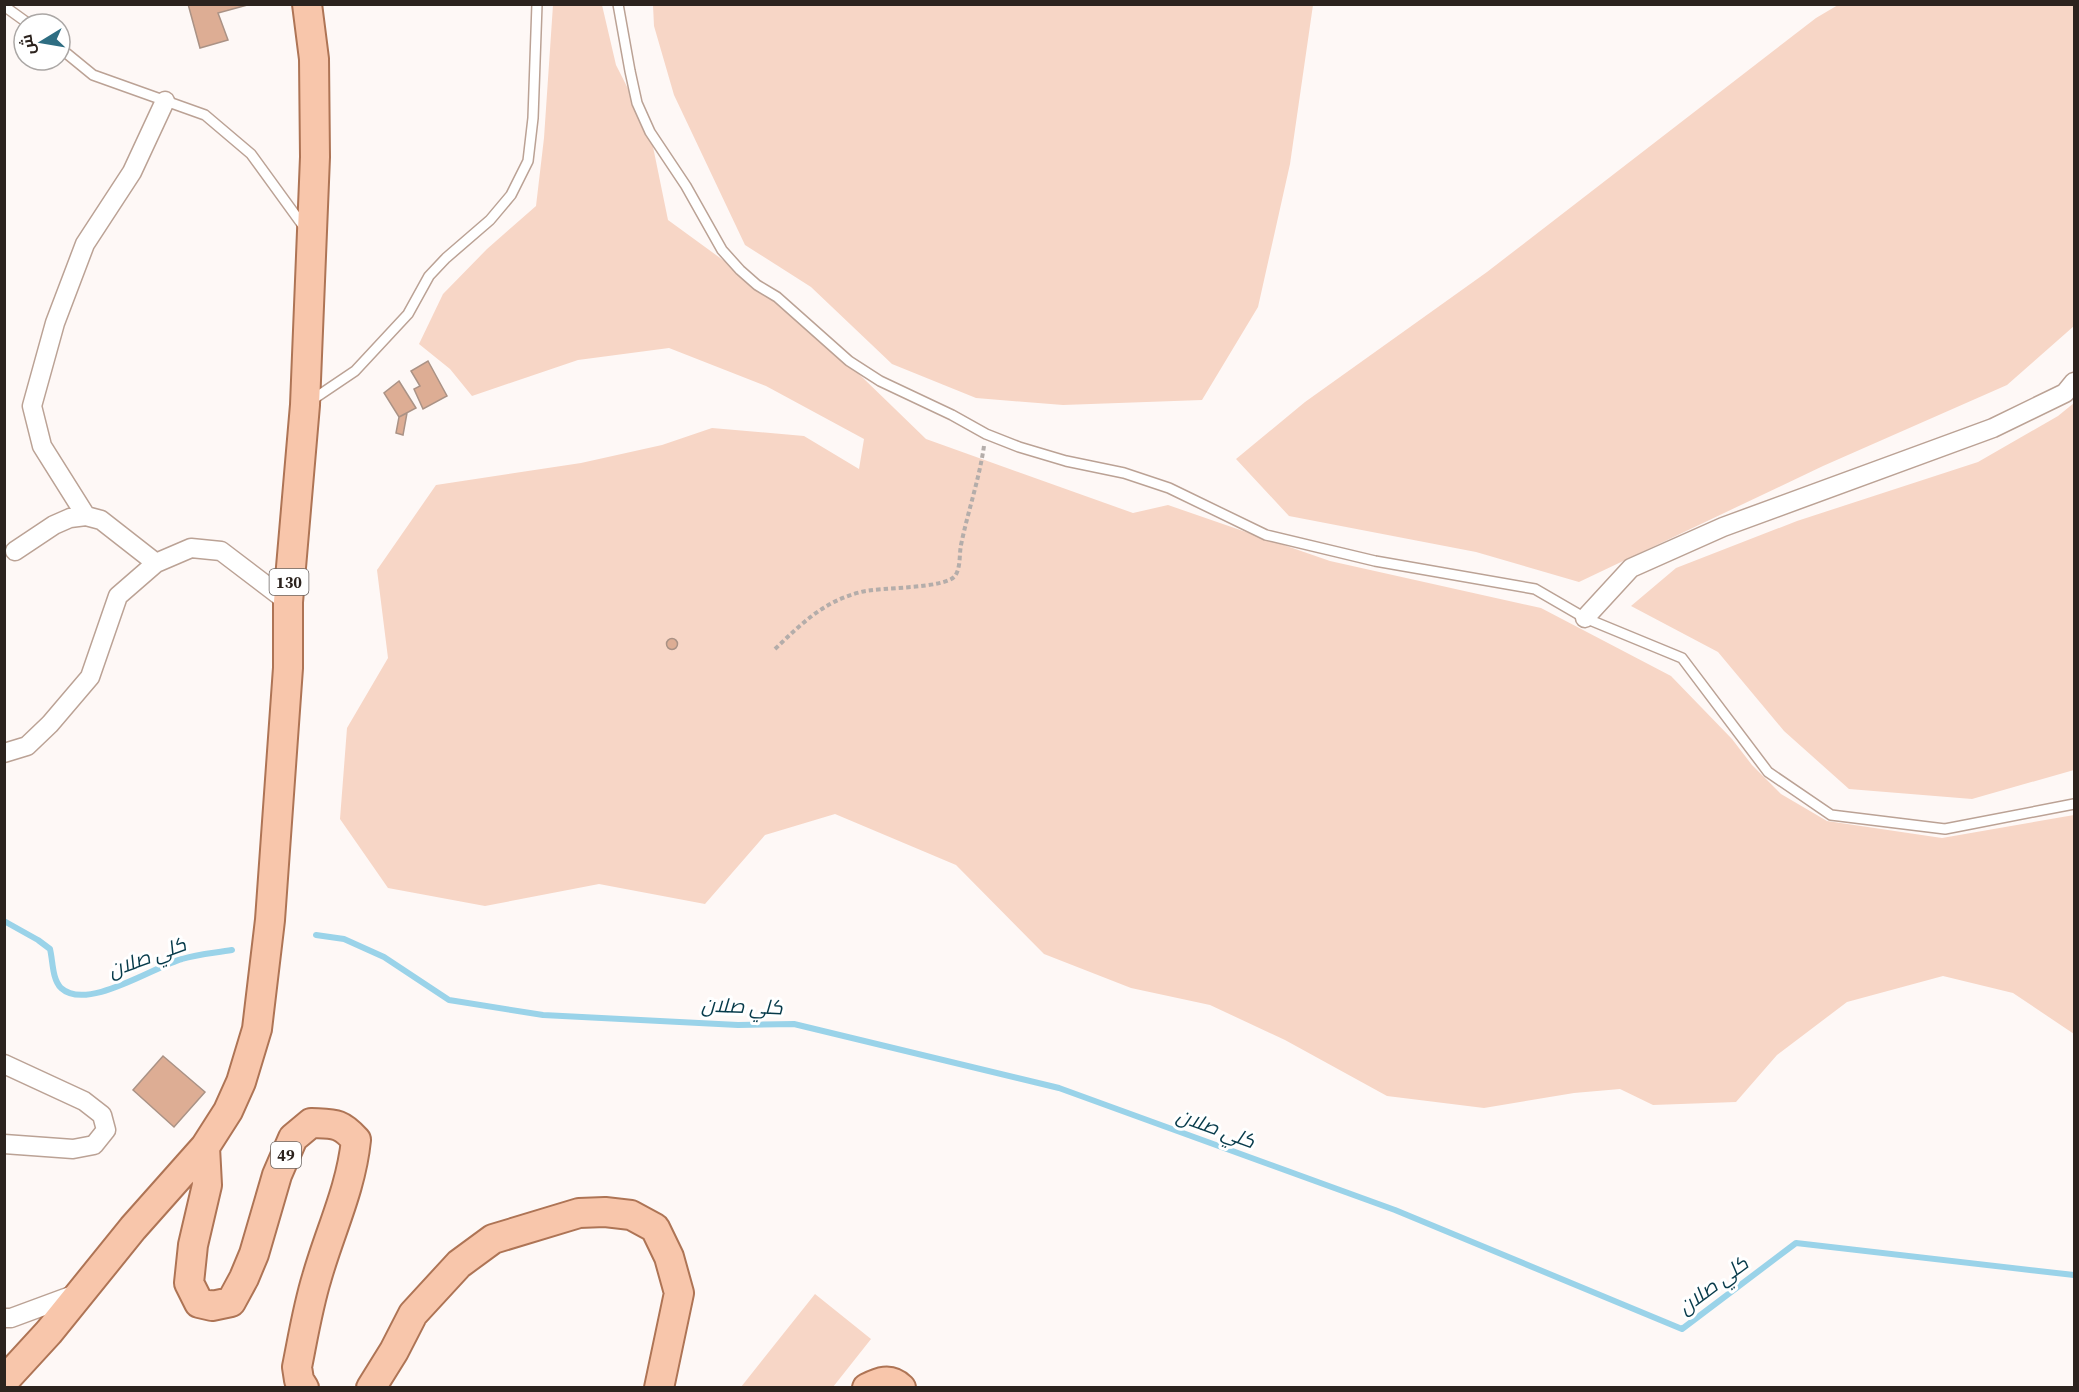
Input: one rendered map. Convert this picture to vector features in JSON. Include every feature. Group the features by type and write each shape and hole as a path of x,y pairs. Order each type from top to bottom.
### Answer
{"main road":[{"name":"130","path":"205,1147 228,1112 241,1082 257,1029 270,920 288,668 288,602 305,405 315,157 314,59 307,4"},
{"name":"49","path":"205,1147 207,1185 193,1245 189,1283 199,1303 212,1306 231,1302 244,1278 254,1254 277,1175 293,1138 310,1123 331,1124 345,1128 356,1140 354,1160 345,1196 317,1277 297,1367 299,1380 304,1388"},
{"path":"4,1381 84,1292 133,1228 205,1147"},
{"path":"371,1388 413,1314 459,1264 493,1239 579,1213 606,1212 631,1215 655,1228 669,1257 679,1293 659,1388"},
{"path":"867,1388 883,1380 897,1384 901,1388"}],"street":[{"path":"86,516 42,446 32,406 55,323 85,244 132,171 165,101"},
{"path":"1585,618 1631,568 1723,528 1993,428 2065,393 2074,382"},
{"path":"15,551 54,525 70,518 86,516 101,520 156,563"},
{"path":"4,753 27,746 50,724 90,676 118,596 156,563 191,548 220,551 288,602"},
{"path":"4,1064 84,1101 102,1115 106,1130 94,1145 73,1149 4,1144"},
{"path":"4,1318 11,1318 84,1292"}],"lane":[{"path":"305,405 355,372 408,314 429,276 490,220 512,195 528,160 537,4"},
{"path":"618,4 637,103 650,132 686,186 722,250 757,285 777,297 849,361 880,381 986,434 1066,461 1124,473 1168,488 1266,535 1375,561 1535,589 1585,618 1682,658 1768,772 1831,815 1945,829 2074,804"},
{"path":"72,58 93,75 205,114 251,154 311,236"}],"path":[{"path":"775,649 810,615 837,600 862,591 927,585 954,577 959,567 961,547 980,476 986,434"}],"shaded area":[{"path":"553,5 602,5 616,65 650,132 668,220 797,314 926,439 1133,513 1168,505 1330,561 1541,608 1671,676 1781,794 1827,821 1942,838 2074,815 2074,1034 2013,993 1943,976 1847,1002 1777,1055 1736,1102 1653,1105 1620,1089 1574,1093 1484,1108 1387,1096 1285,1040 1210,1005 1131,988 1044,954 956,865 835,814 765,835 705,904 599,884 485,906 388,888 340,819 347,728 388,658 377,570 436,485 581,463 662,445 712,428 804,436 859,469 864,439 766,386 669,348 578,360 472,396 450,369 419,344 443,294 487,249 536,206 544,138"},
{"path":"653,5 1313,5 1290,164 1258,307 1202,400 1063,405 976,398 892,364 811,287 745,245 674,95 654,26"},
{"path":"1838,5 2074,5 2074,326 2007,385 1823,466 1579,582 1476,552 1289,516 1236,459 1305,402 1487,272 1816,18"},
{"path":"2074,403 2074,770 1972,799 1849,789 1784,731 1718,652 1631,606 1676,568 1797,521 1978,462 2058,416"},
{"path":"815,1294 871,1339 833,1387 741,1387"}],"building":[{"path":"188,4 251,4 218,13 228,40 200,48"},
{"path":"428,361 447,396 423,409 414,389 420,386 411,371"},
{"path":"399,381 416,408 399,417 384,393"},
{"path":"407,413 403,435 396,433 399,417"},
{"path":"672,638 678,644 672,650 666,644"},
{"path":"163,1056 205,1092 174,1127 133,1090"}],"waterway":[{"name":"كلي صلان","path":"4,921 50,949 54,975 58,984 73,994 87,995 104,991 182,959 232,950"},
{"name":"كلي صلان","path":"316,935 344,939 384,957 449,1000 543,1015 738,1025 794,1024 1059,1088 1395,1210 1682,1329 1796,1243 2074,1275"}]}
